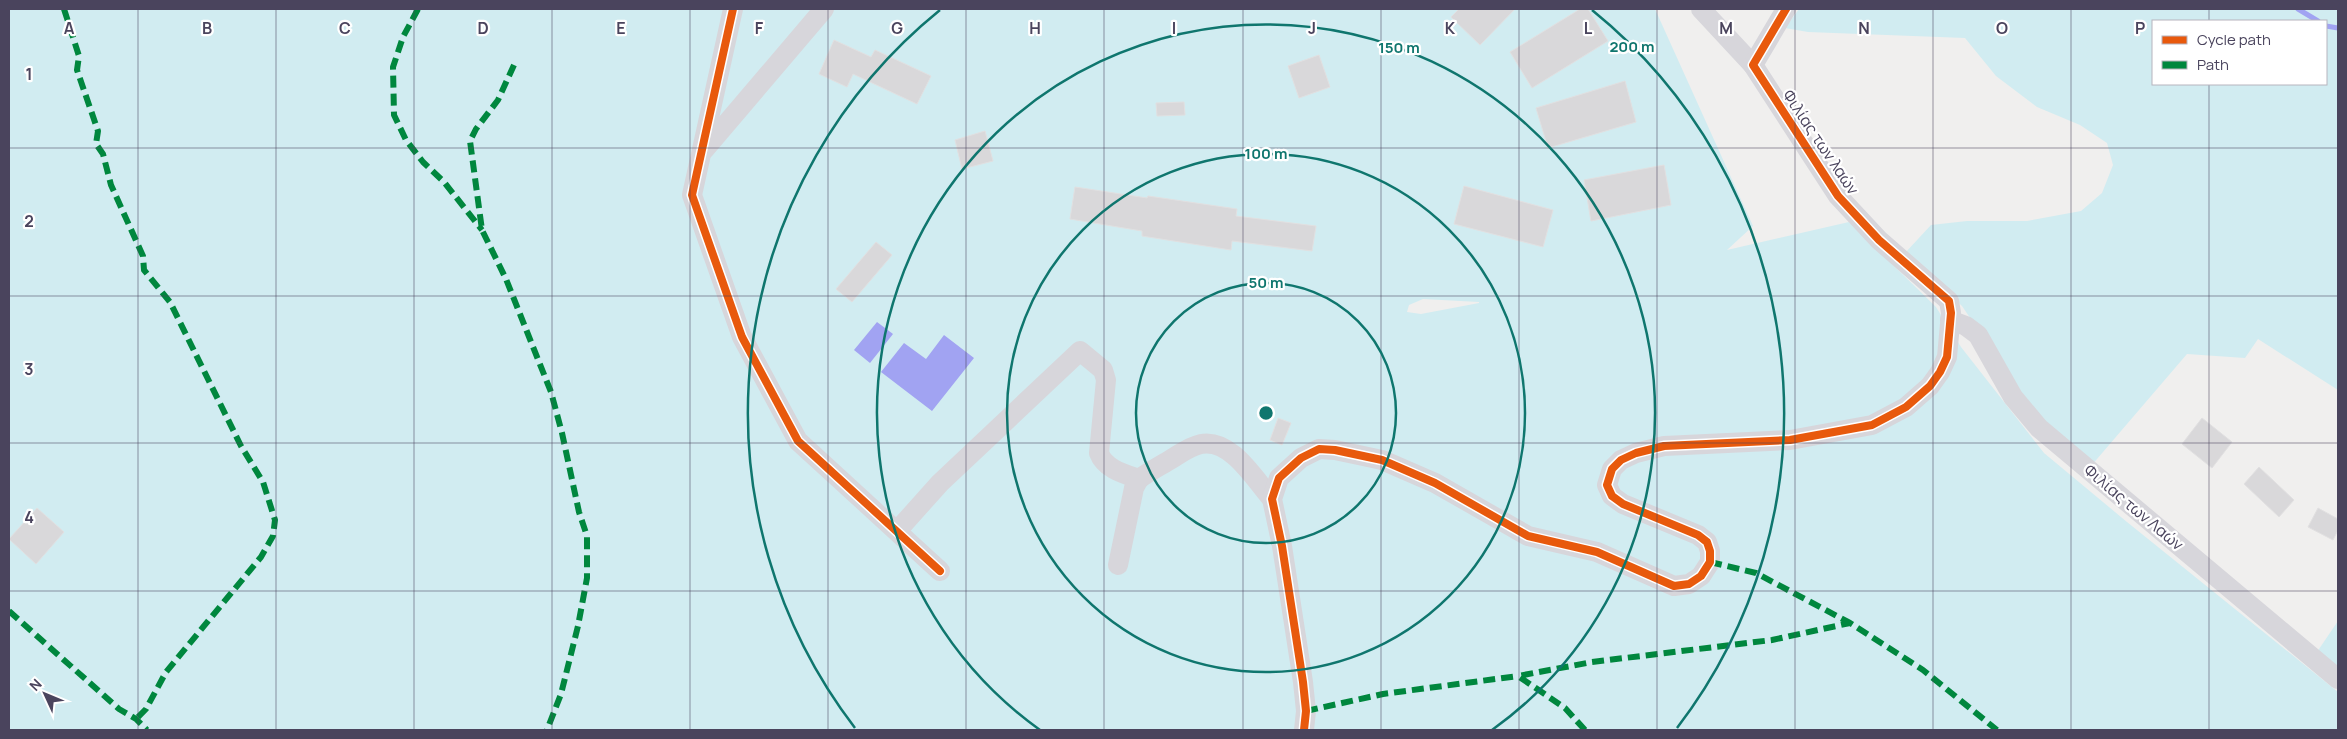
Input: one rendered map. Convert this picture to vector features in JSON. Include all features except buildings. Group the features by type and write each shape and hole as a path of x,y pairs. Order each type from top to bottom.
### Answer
{"street":[{"path":"733,9 692,195 742,338 798,441 940,571"},
{"path":"702,154 824,9"},
{"name":"Φιλίας των λαών","path":"1272,499 1279,478 1301,458 1319,449 1335,450 1382,460 1426,479 1528,536 1597,552 1674,586 1689,584 1701,576 1710,562 1710,551 1707,542 1698,535 1623,504 1612,496 1610,477 1621,460 1636,453 1664,446 1790,440 1872,425 1906,407 1930,386 1940,372 1947,357 1951,305 1945,296 1879,240 1838,196 1753,65 1701,9"},
{"path":"1753,65 1786,9"},
{"name":"Φιλίας των Λαών","path":"1950,320 1966,326 1978,335 2013,397 2039,428 2338,679"},
{"path":"897,531 940,483 1080,351 1103,370 1106,380 1099,453 1101,460 1108,466 1139,479"},
{"path":"1118,565 1134,488 1139,479 1186,450 1201,444 1223,447 1234,455 1272,499 1282,546 1303,682 1306,711 1304,730"}],"shaded area":[{"path":"9,9 1655,9 1753,226 1727,250 1849,222 1936,307 1961,347 2044,453 2338,692 2338,730 9,730","holes":["1423,299 1479,302 1421,314 1407,312 1409,305"]},
{"path":"1799,9 2338,9 2338,390 2258,339 2245,358 2187,354 2091,466 2043,426 1962,306 1905,253 1931,225 1967,221 2027,221 2081,211 2102,193 2113,165 2107,143 2080,125 2037,107 1996,76 1965,38 1808,32 1785,28"},
{"path":"2338,621 2338,671 2317,652"}],"water":[{"path":"877,322 893,334 870,363 854,350"},
{"path":"944,335 974,358 932,411 881,372 904,343 926,359"}],"waterway":[{"path":"2298,9 2316,20"},
{"path":"2327,26 2338,28"}],"marked path":[{"path":"64,9 79,56 77,70 98,131 96,144 103,154 111,185 143,256 144,270 170,302 241,446 263,482 275,520 273,536 261,557 166,672 146,709 136,719"},
{"path":"418,9 403,37 393,67 394,115 406,140 423,162 444,182 482,230"},
{"path":"514,65 498,100 476,129 470,141 482,230 506,279 551,392 579,512 587,536 587,578 578,626 561,694 547,730"},
{"path":"1710,562 1756,573 1850,623"},
{"path":"9,611 119,709 136,719 147,730"},
{"path":"1585,730 1565,708 1518,676 1592,662 1772,640 1850,623 1923,670 1997,730"},
{"path":"1306,711 1383,694 1518,676"}],"cycle path":[{"path":"733,9 692,195 742,337 798,441 940,571"},
{"path":"1304,730 1306,711 1303,682 1282,546 1272,499 1279,478 1301,458 1319,449 1335,450 1382,460 1435,483 1528,536 1597,552 1674,586 1689,584 1701,576 1710,562 1710,551 1707,542 1698,535 1623,504 1612,496 1607,485 1612,469 1621,460 1636,453 1664,446 1790,440 1872,425 1906,407 1930,386 1940,372 1947,357 1951,313 1949,301 1879,240 1838,196 1753,65 1786,9"}]}
